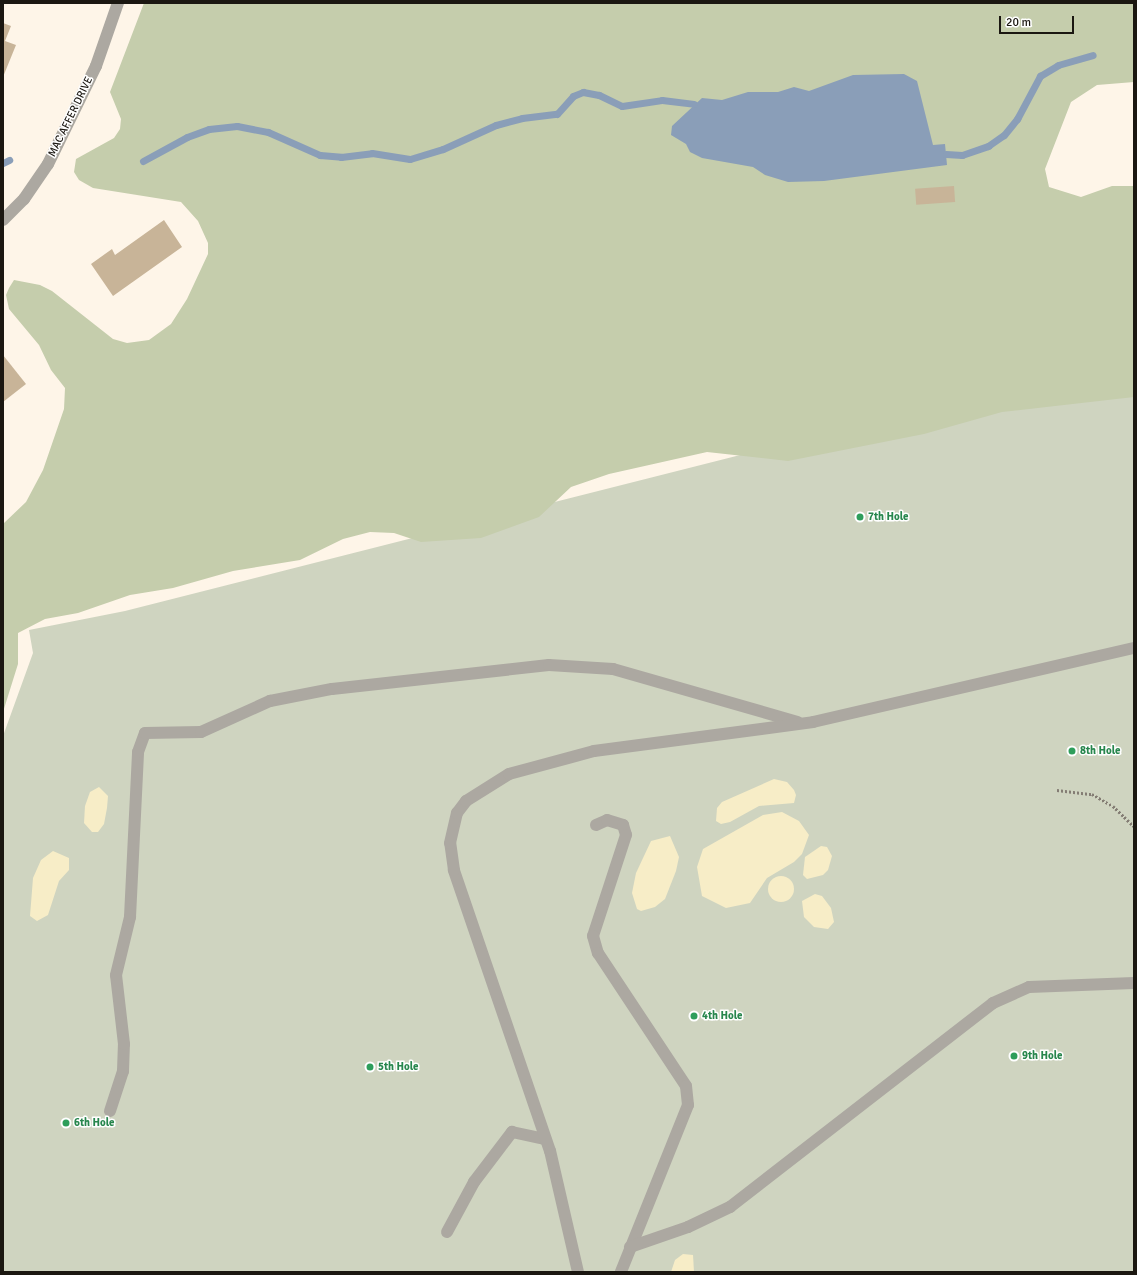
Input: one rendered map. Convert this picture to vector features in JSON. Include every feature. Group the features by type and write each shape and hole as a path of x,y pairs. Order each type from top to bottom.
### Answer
{"street":[{"name":"MAC AFFER DRIVE","path":"3,220 24,199 48,164 96,66 118,3"},
{"path":"578,1272 545,1138 454,870 450,843 457,813 466,800 509,774 594,751 803,723 1134,648"},
{"path":"110,1111 123,1071 124,1044 116,975 130,917 138,752 145,733 201,732 270,701 332,689 549,665 613,669 803,723"},
{"path":"596,825 607,820 623,825 626,835 593,936 598,953 686,1086 688,1105 621,1272"},
{"path":"630,1247 730,1207 993,1003 1029,987 1134,983"},
{"path":"447,1232 474,1182 512,1132 545,1138"}],"path":[{"path":"1057,790 1092,794 1113,806 1134,826"}],"green space":[{"path":"144,3 1134,3 1134,82 1097,85 1071,102 1045,169 1049,187 1081,197 1112,186 1134,186 1134,397 1002,412 924,434 788,461 707,452 609,474 571,487 539,517 481,538 421,542 394,533 370,532 343,539 300,560 233,571 173,588 130,595 78,613 45,619 18,633 18,664 3,712 3,524 26,502 43,470 64,409 65,388 51,370 39,345 9,309 6,295 9,288 14,280 40,285 52,291 113,339 127,343 149,340 171,324 187,299 208,254 208,243 198,221 181,202 93,188 79,180 74,172 76,159 114,138 120,129 121,119 110,92"},
{"path":"1134,355 1134,1272 3,1272 3,736 33,653 29,630 125,611"}],"sand":[{"path":"774,779 787,782 794,790 796,795 794,803 759,806 730,822 721,824 716,821 717,808 722,802"},
{"path":"99,787 108,796 107,808 104,824 98,832 92,832 84,823 85,806 90,792"},
{"path":"782,812 799,821 809,835 802,854 794,862 767,878 750,903 726,908 702,896 697,867 703,849 763,815"},
{"path":"670,836 679,857 676,871 665,899 655,907 641,911 637,909 632,893 636,873 651,841"},
{"path":"821,846 827,847 832,856 828,870 823,875 807,879 803,875 805,857"},
{"path":"53,851 69,858 69,870 59,881 48,915 37,921 30,916 33,878 41,860"},
{"path":"781,876 791,879 794,889 791,899 781,902 771,899 768,889 771,879"},
{"path":"815,894 822,896 831,908 834,922 828,929 814,927 804,917 802,901"},
{"path":"683,1254 693,1255 694,1272 671,1272 675,1260"}],"water":[{"path":"904,74 917,81 933,145 945,144 947,165 824,181 788,182 765,175 753,167 702,158 690,152 686,144 671,135 672,126 702,98 722,100 748,92 778,92 794,87 809,91 853,75"}],"building":[{"path":"3,23 11,26 5,41 16,45 3,77"},
{"path":"954,186 955,202 916,205 915,189"},
{"path":"164,220 182,247 113,296 91,264 112,249 115,255"},
{"path":"3,355 26,384 3,402"}],"waterway":[{"path":"946,154 962,155 988,146 1004,135 1017,119 1040,76 1058,65 1093,55"},
{"path":"143,161 187,137 209,129 237,126 268,132 320,155 341,157 372,153 410,159 443,149 496,125 522,118 557,114 573,96 583,92 599,95 622,106 662,100 694,104"},
{"path":"3,163 9,160"}],"place":[{"name":"7th Hole","path":"860,517"},
{"name":"8th Hole","path":"1072,751"},
{"name":"4th Hole","path":"694,1016"},
{"name":"9th Hole","path":"1014,1056"},
{"name":"5th Hole","path":"370,1067"},
{"name":"6th Hole","path":"66,1123"}]}
